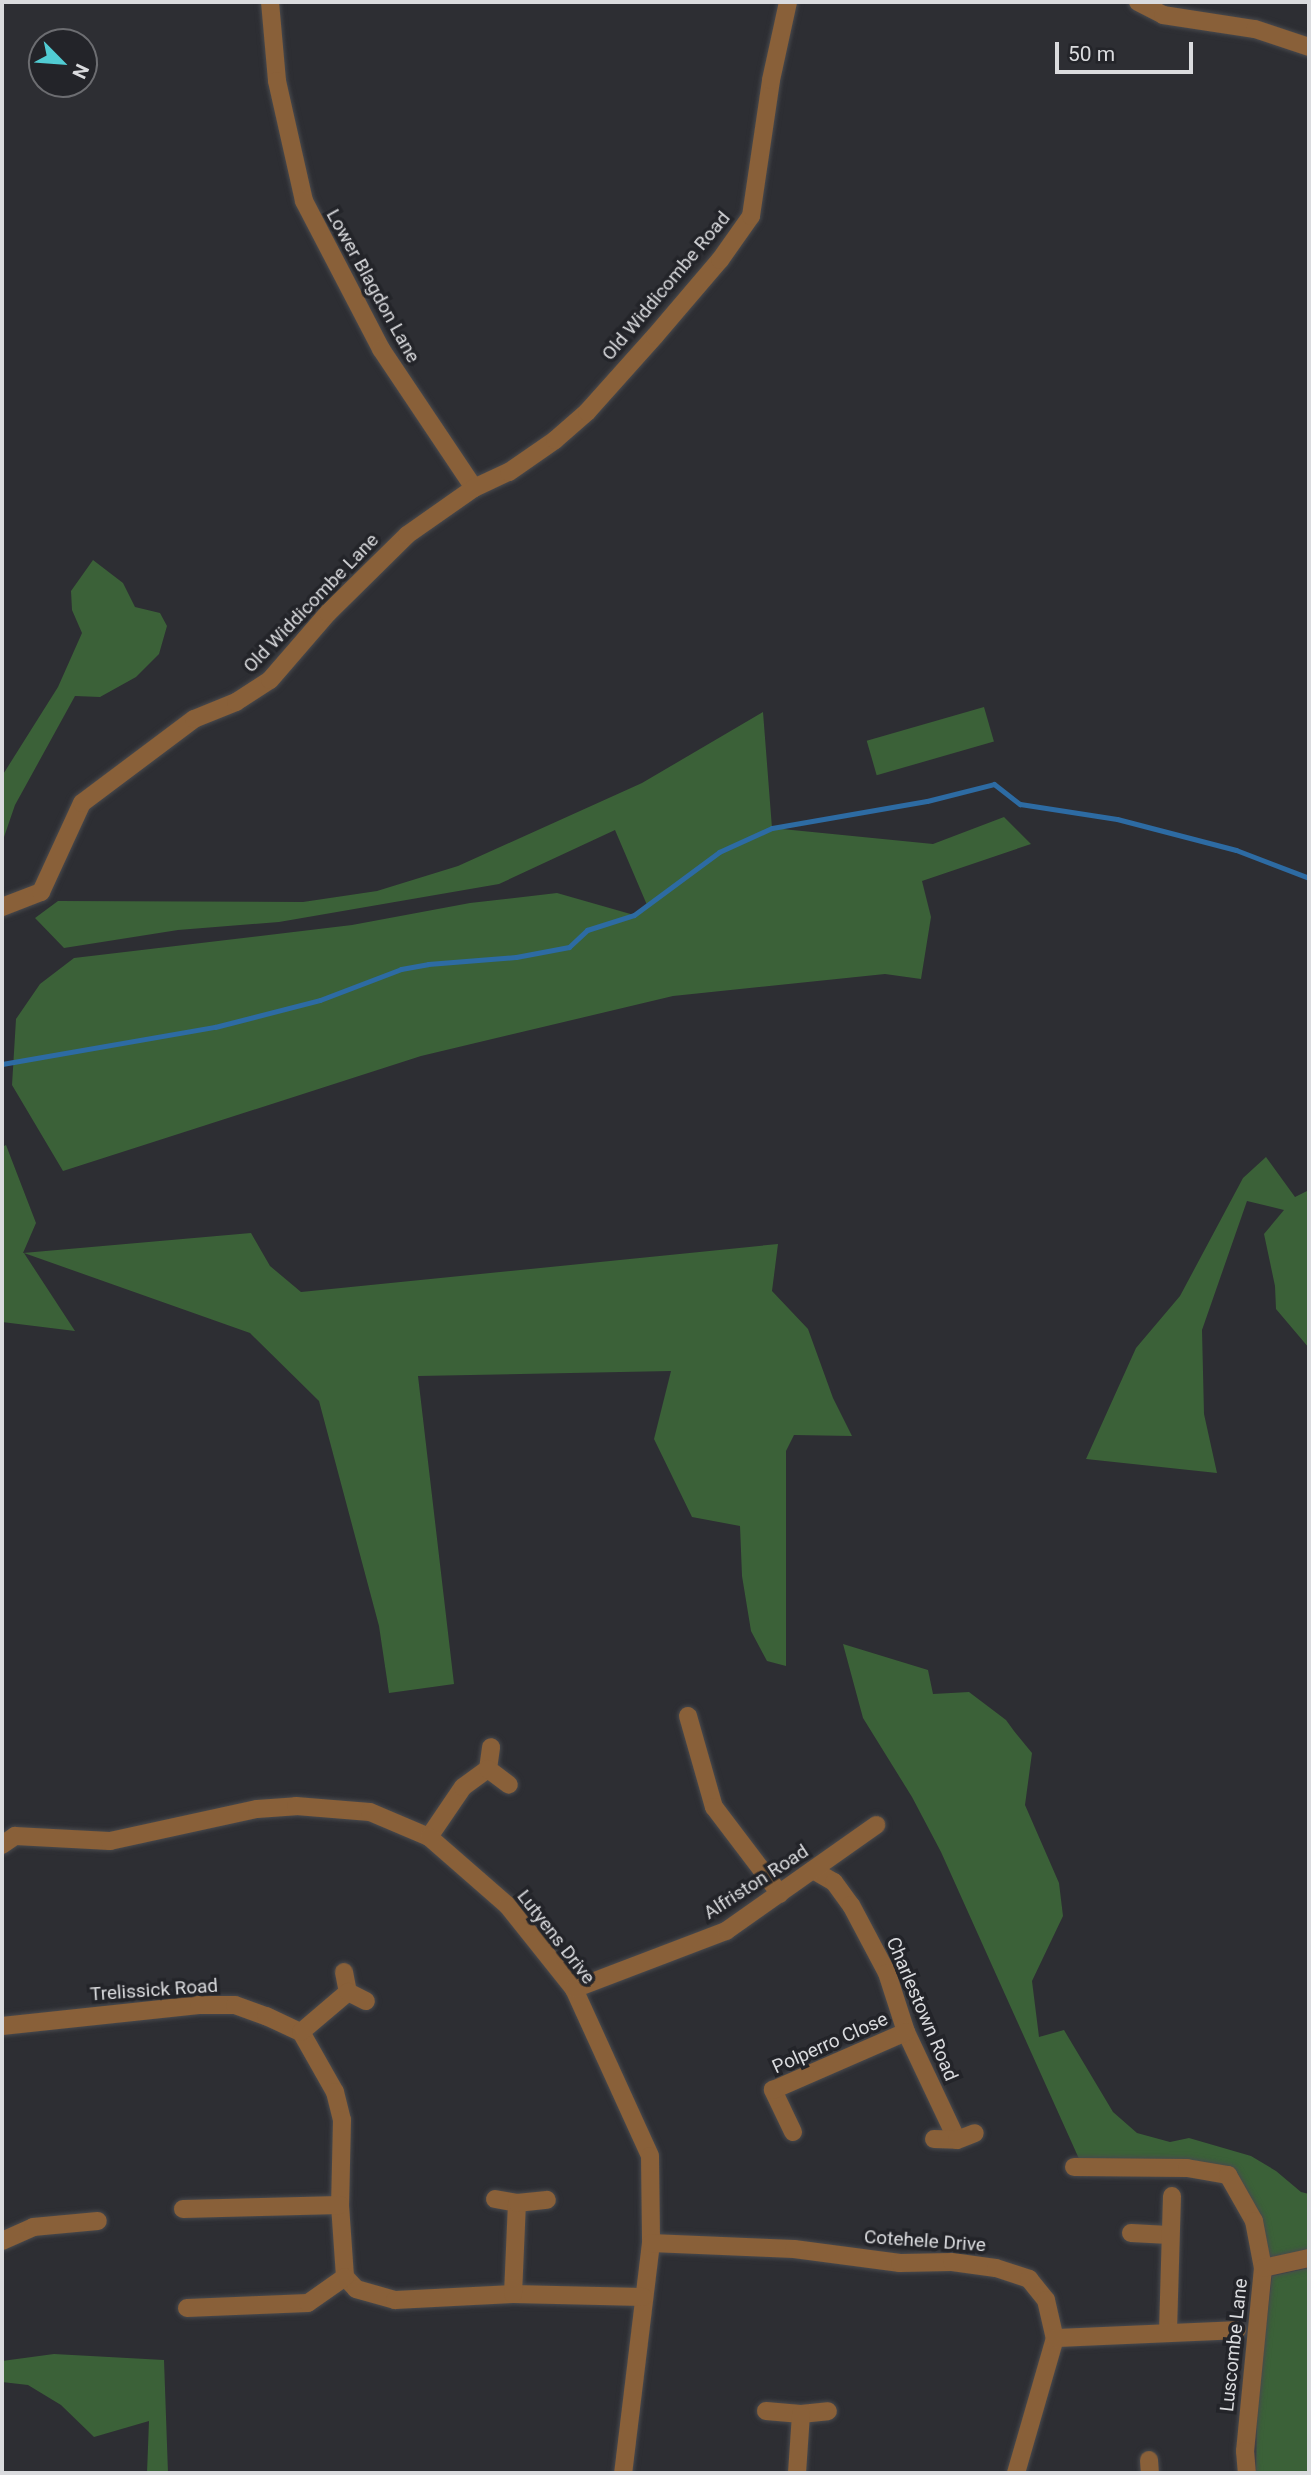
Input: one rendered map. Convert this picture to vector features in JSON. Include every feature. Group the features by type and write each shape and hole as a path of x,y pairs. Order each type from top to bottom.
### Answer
{"street":[{"name":"Lower Blagdon Lane","path":"270,2 277,81 304,201 381,349 474,488"},
{"name":"Old Widdicombe Road","path":"474,488 509,472 555,440 587,412 720,260 751,216 771,80 788,2"},
{"path":"1138,2 1163,15 1255,29 1309,47"},
{"name":"Old Widdicombe Lane","path":"2,907 41,892 82,803 194,719 236,702 270,680 328,613 407,535 474,488"},
{"path":"688,1716 714,1807 780,1894"},
{"path":"429,1837 463,1787 488,1769 491,1746"},
{"path":"488,1769 509,1785"},
{"name":"Lutyens Drive","path":"2,1845 15,1836 110,1841 257,1809 296,1806 370,1812 429,1837 507,1905 574,1989 650,2155 651,2243 623,2473"},
{"name":"Alfriston Road","path":"574,1989 726,1931 876,1825"},
{"name":"Charlestown Road","path":"813,1870 834,1882 851,1905 887,1973 906,2032 957,2140"},
{"path":"344,1972 348,1992"},
{"path":"348,1992 366,2001"},
{"path":"348,1992 301,2032 335,2092 342,2120 340,2205 345,2277 356,2289 394,2300 513,2294 643,2297"},
{"name":"Trelissick Road","path":"2,2026 199,2006 235,2005 301,2032"},
{"name":"Polperro Close","path":"793,2132 773,2090 906,2032"},
{"path":"934,2139 957,2140 975,2133"},
{"path":"1074,2167 1187,2168 1228,2175 1254,2221 1263,2268"},
{"path":"1168,2331 1168,2235 1172,2196"},
{"path":"495,2199 517,2203 547,2200"},
{"path":"513,2294 517,2203"},
{"path":"183,2209 340,2205"},
{"path":"2,2241 33,2227 98,2221"},
{"path":"1131,2233 1168,2235"},
{"name":"Cotehele Drive","path":"651,2243 794,2249 900,2263 952,2262 996,2268 1029,2280 1046,2300 1055,2337 1016,2473"},
{"name":"Luscombe Lane","path":"1247,2473 1245,2451 1263,2268 1309,2258"},
{"path":"187,2308 309,2304 345,2277"},
{"path":"1055,2337 1237,2330"},
{"path":"766,2411 801,2414 828,2411"},
{"path":"797,2473 801,2414"}],"green space":[{"path":"93,560 123,583 135,607 160,613 167,626 159,654 136,677 100,697 75,696 15,805 3,840 2,776 58,687 82,633 72,610 71,591"},
{"path":"984,707 994,742 877,775 867,741"},
{"path":"763,712 772,828 933,844 1004,817 1031,844 922,881 931,917 921,979 885,974 673,996 421,1056 63,1171 12,1085 16,1019 40,984 74,958 352,925 470,903 557,893 634,915 647,905 615,830 499,884 279,922 178,930 64,948 35,918 58,901 303,902 377,891 458,866 642,783"},
{"path":"6,1145 36,1223 23,1253 251,1233 270,1266 301,1292 778,1244 772,1291 808,1329 833,1398 852,1436 794,1435 786,1451 786,1666 767,1661 751,1631 742,1576 740,1526 692,1517 654,1439 671,1371 418,1376 454,1684 389,1693 379,1626 319,1401 250,1333 24,1253 75,1331 2,1322 2,1147"},
{"path":"1266,1157 1295,1197 1309,1190 1309,1348 1276,1309 1275,1286 1264,1234 1284,1210 1247,1201 1202,1330 1204,1414 1217,1473 1086,1459 1136,1348 1180,1296 1243,1178"},
{"path":"843,1644 928,1670 933,1694 969,1692 1006,1720 1032,1753 1025,1805 1059,1883 1063,1916 1032,1981 1039,2037 1064,2030 1113,2112 1137,2133 1170,2142 1189,2138 1251,2156 1276,2171 1301,2192 1309,2194 1309,2253 1267,2263 1233,2173 1183,2163 1114,2159 1080,2161 941,1852 912,1797 863,1718"},
{"path":"1309,2268 1309,2473 1256,2473 1257,2402 1272,2276"},
{"path":"54,2354 164,2360 168,2473 147,2473 149,2421 94,2437 61,2405 28,2385 2,2382 2,2361"}],"waterway":[{"path":"2,1064 215,1027 320,1000 401,969 428,964 516,957 569,947 587,930 634,915 719,852 772,828 927,801 994,784 1020,804 1117,819 1236,850 1309,878"}]}
